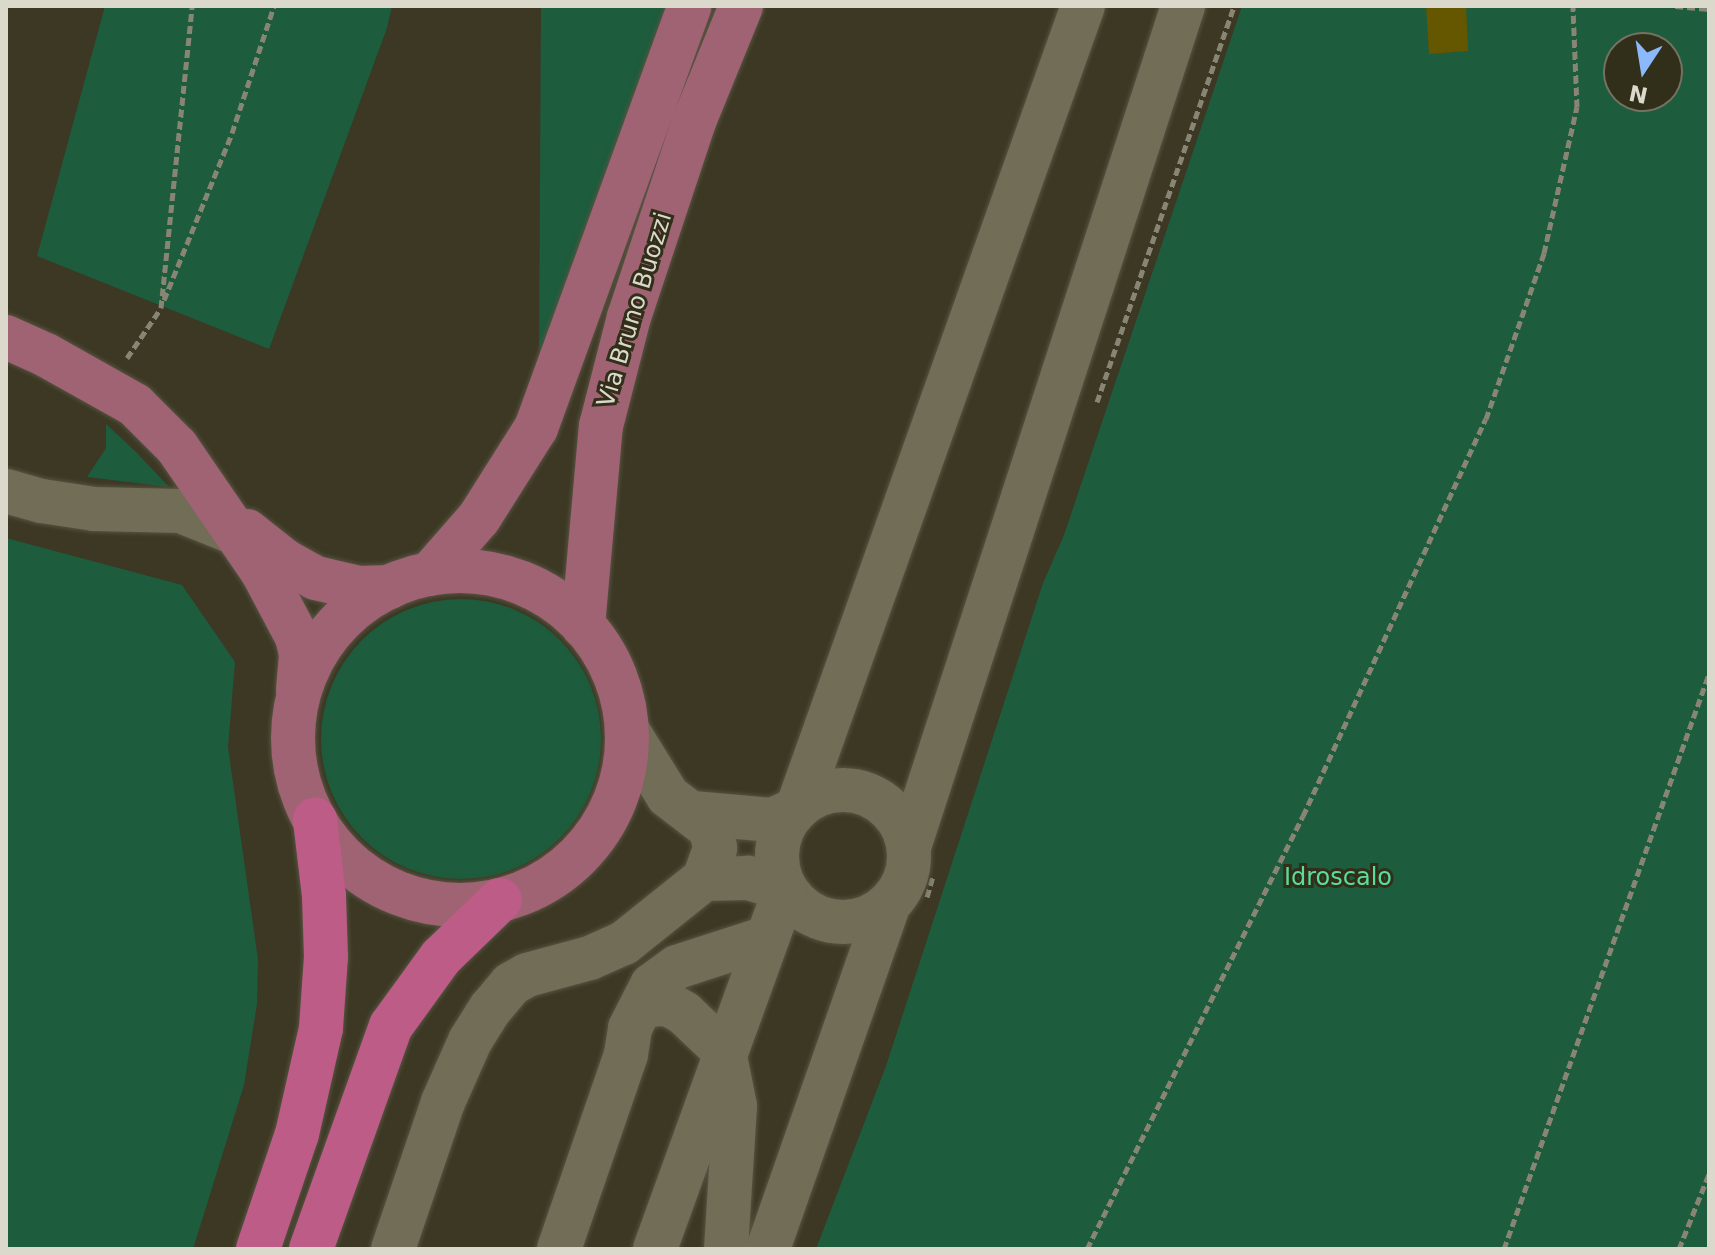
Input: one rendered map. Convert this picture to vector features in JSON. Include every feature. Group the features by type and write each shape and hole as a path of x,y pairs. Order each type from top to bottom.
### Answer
{"highway":[{"path":"258,1249 297,1134 321,1028 326,957 324,896 315,820"},
{"path":"311,1249 391,1026 441,957 500,900"}],"main road":[{"name":"Via Bruno Buozzi","path":"410,580 479,518 536,428 690,6"},
{"name":"Via Bruno Buozzi","path":"583,626 604,413 629,317 695,119 741,6"},
{"path":"6,337 106,389 157,423 262,571 297,637 301,666 294,716 296,770 315,820 348,862 394,891 446,904 500,900 553,877 594,838 620,787 627,730 614,674 583,626 555,601 504,578 468,572 359,588 316,578 230,523"},
{"path":"294,716 304,680 326,639 358,606 410,580"}],"lane":[{"path":"693,813 772,820 797,809 819,794 838,789 858,791 877,799 892,811 903,827 909,847 909,867 902,887 889,904 872,916 853,922 833,922 814,916 797,905 785,889 776,852 784,826 797,809 1083,6"},
{"path":"909,847 1183,6"},
{"path":"6,491 42,501 94,509 181,511 230,523"},
{"path":"393,1249 448,1090 470,1041 511,984 527,975 590,958 624,943 704,879 715,848 711,829 668,796 627,730"},
{"path":"704,879 748,878 785,889"},
{"path":"655,1249 785,889"},
{"path":"768,1249 889,904"},
{"path":"559,1249 626,1054 630,1028 652,985 677,967 767,938"},
{"path":"643,1005 668,1004 684,1013 724,1051 735,1106 726,1249"}],"path":[{"path":"161,308 192,6"},
{"path":"106,389 161,308 232,133 274,6"},
{"path":"1087,1249 1303,816 1486,419 1544,253 1577,107 1573,6"},
{"path":"1675,6 1709,9"},
{"path":"1504,1249 1709,674"},
{"path":"1679,1249 1709,1174"}],"green space":[{"path":"105,6 392,6 387,28 269,349 37,256"},
{"path":"541,6 688,6 539,366"},
{"name":"Idroscalo","path":"1242,6 1709,6 1709,1249 816,1249 886,1066 1043,583 1064,535"},
{"path":"106,424 169,487 87,477 106,448"},
{"path":"6,538 182,585 235,662 228,747 258,960 257,1004 244,1085 193,1249 6,1249"},
{"path":"461,599 488,602 515,610 539,623 560,640 577,661 590,685 598,712 601,739 598,766 590,793 577,817 560,838 539,855 515,868 488,876 461,879 434,876 407,868 383,855 362,838 345,817 332,793 324,766 321,739 324,712 332,685 345,661 362,640 383,623 407,610 434,602"}],"building":[{"path":"1426,6 1466,6 1468,51 1429,54"}]}
